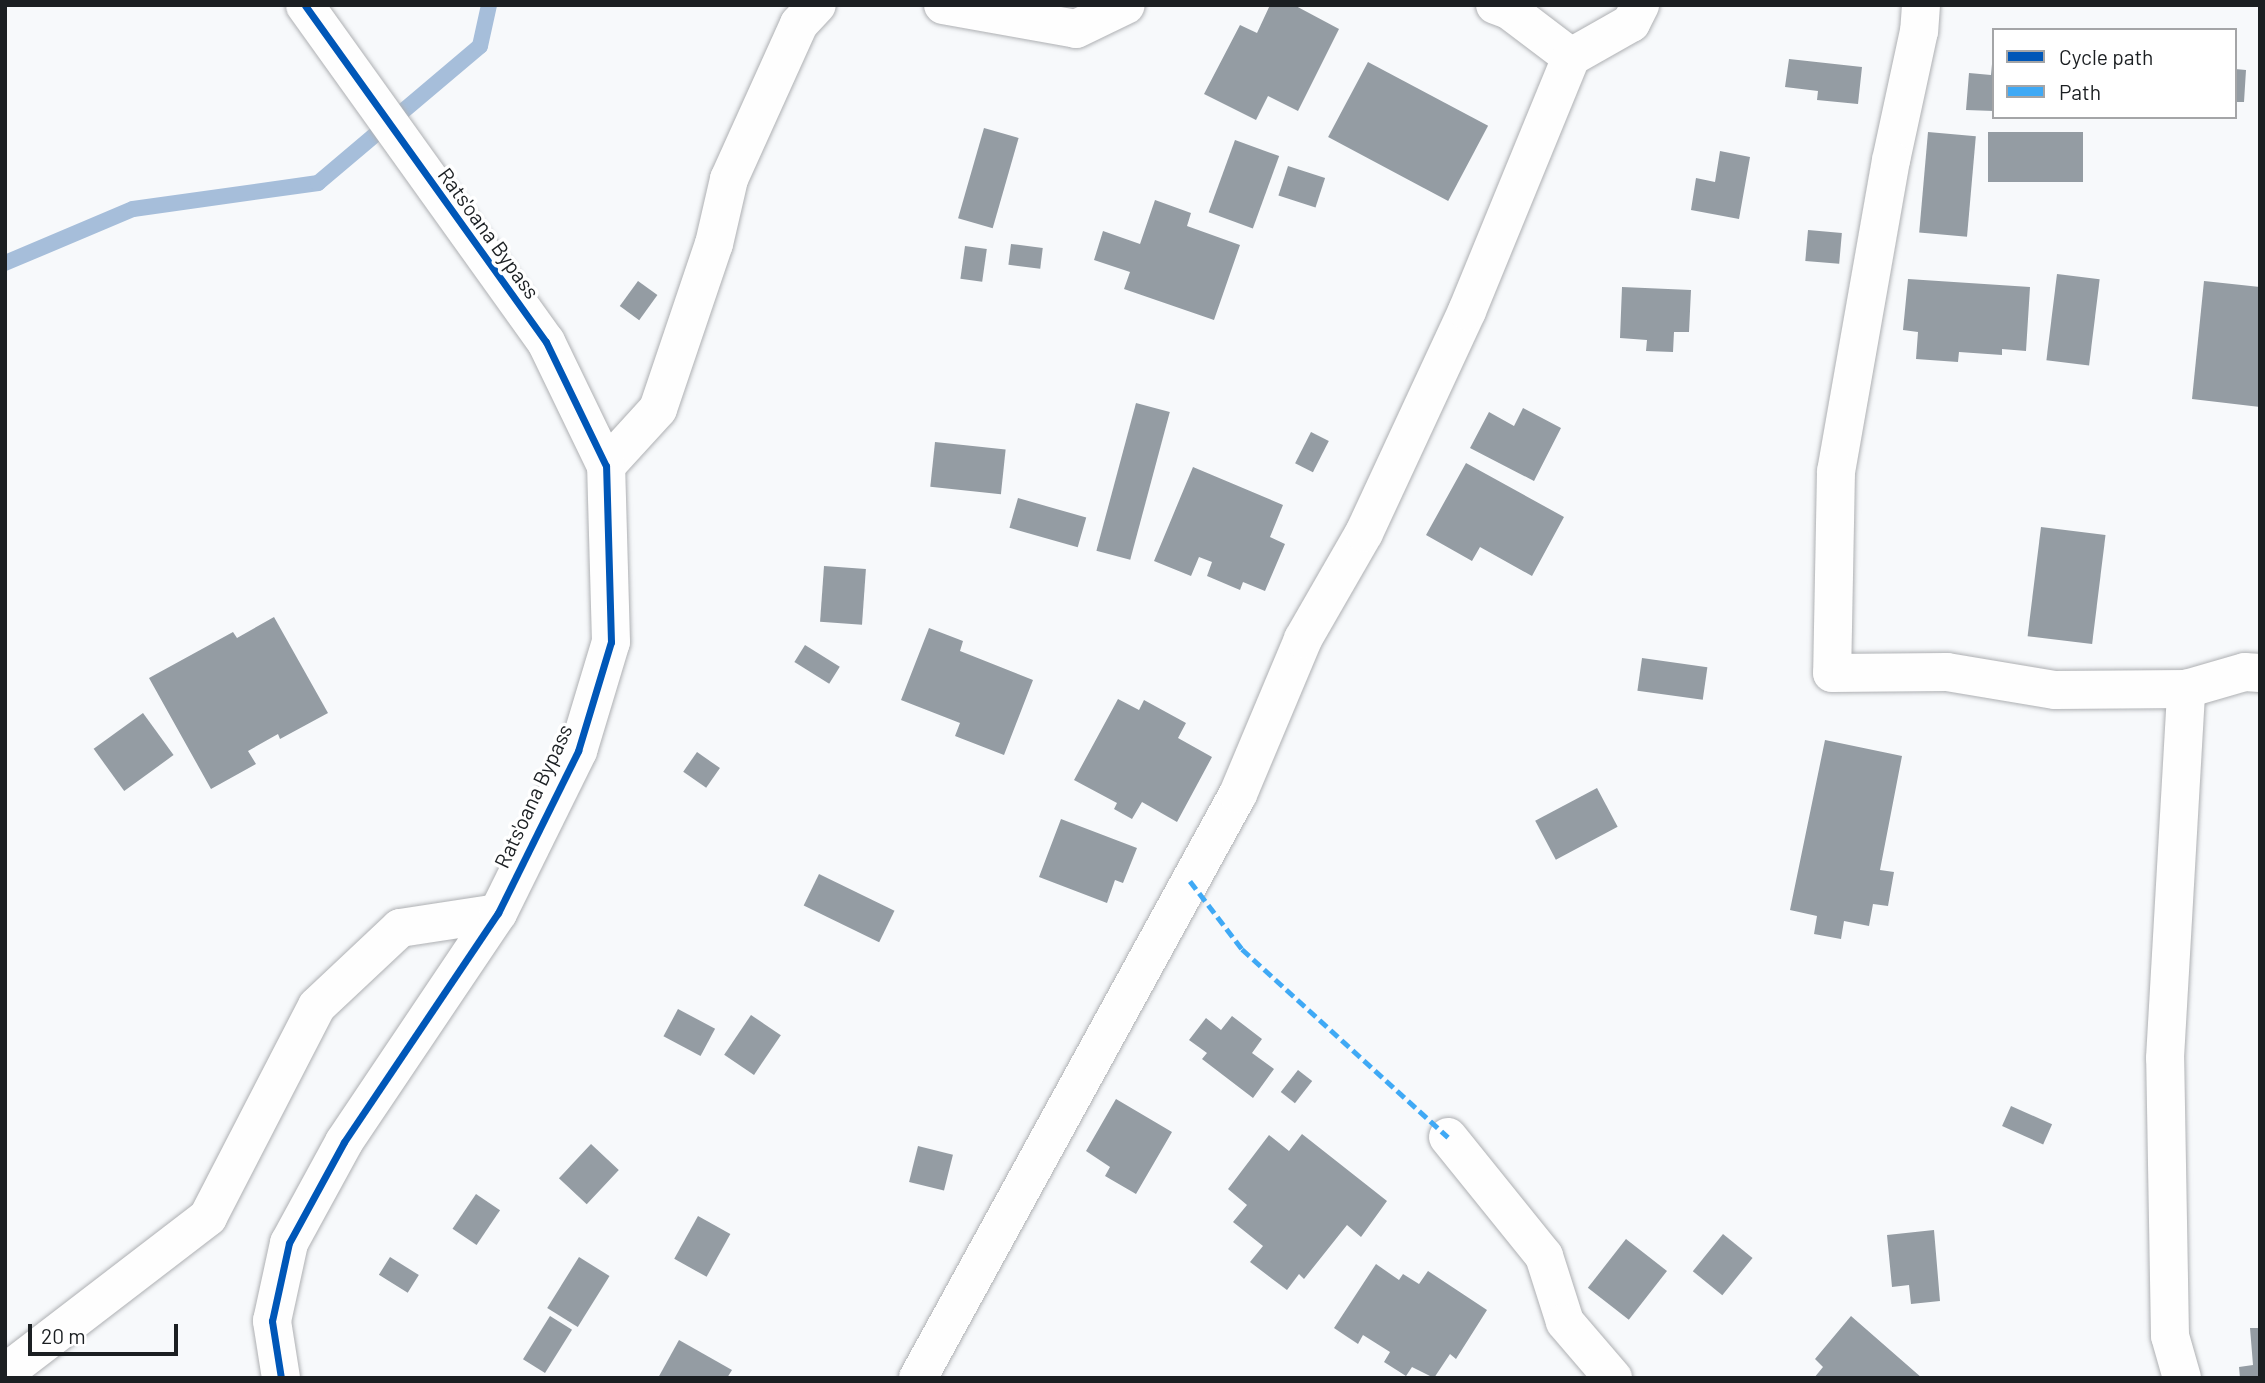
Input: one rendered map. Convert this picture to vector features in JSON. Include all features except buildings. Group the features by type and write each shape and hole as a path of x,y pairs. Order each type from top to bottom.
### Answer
{"street":[{"path":"606,466 657,409 714,244 729,179 799,24 817,5"},
{"path":"943,5 1076,29 1126,5"},
{"path":"1495,5 1509,10 1572,57"},
{"path":"918,1378 1238,794 1303,639 1364,533 1467,310 1572,57 1631,23 1640,5"},
{"path":"1921,5 1919,31 1891,160 1836,471 1832,673 1947,672 2054,690 2186,689 2245,673 2260,673"},
{"name":"Rats'oana Bypass","path":"281,1378 272,1321 289,1243 344,1142 498,913 578,751 611,642 606,466 546,342 311,12"},
{"path":"2182,1378 2170,1336 2165,1058 2186,689"},
{"path":"5,1373 208,1217 317,1006 400,928 498,913"},
{"path":"1448,1137 1544,1256 1565,1322 1613,1378"}],"waterway":[{"path":"5,263 133,209 318,183 480,46 489,5"}],"marked path":[{"path":"1190,881 1242,949 1448,1137"}],"cycle path":[{"path":"281,1378 272,1321 289,1243 344,1142 498,913 578,751 611,642 606,466 546,342 305,5"}]}
